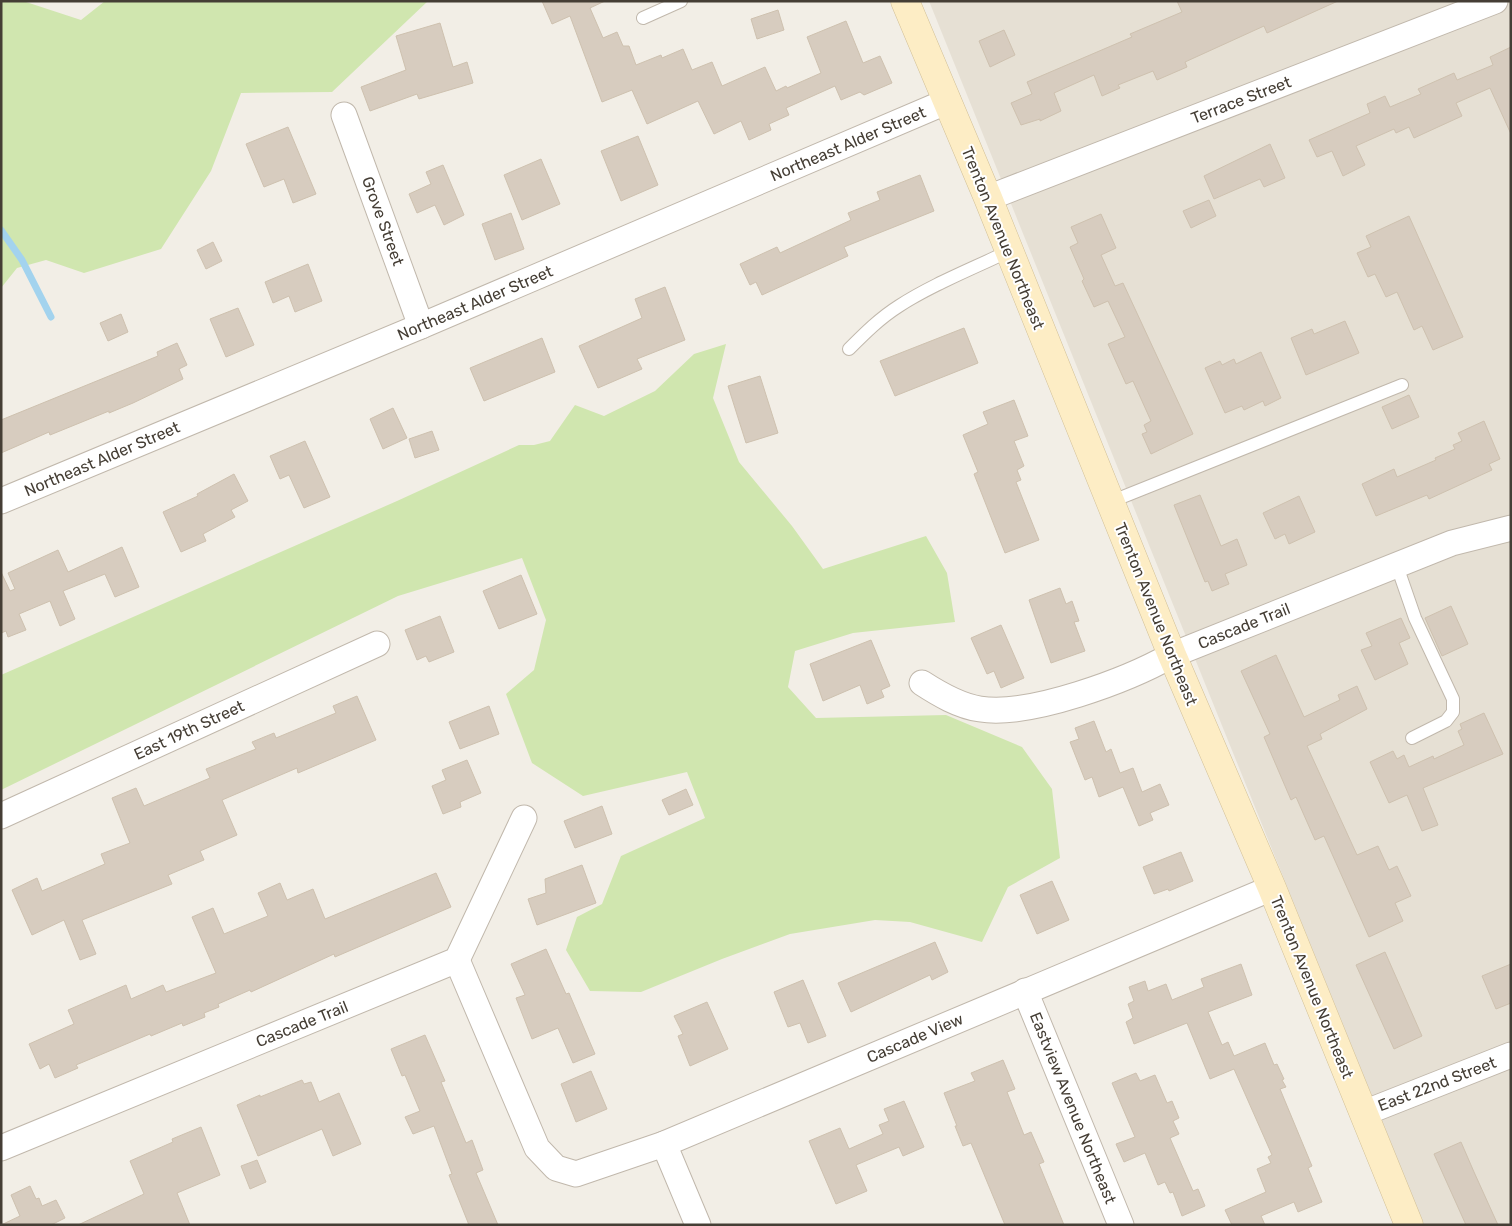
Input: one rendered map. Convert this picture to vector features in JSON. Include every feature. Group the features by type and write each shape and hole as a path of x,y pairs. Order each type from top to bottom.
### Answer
{"main road":[{"name":"Trenton Avenue Northeast","path":"905,1 988,198 1172,655 1272,888 1409,1225"}],"street":[{"name":"Terrace Street","path":"988,198 1495,1"},
{"name":"Northeast Alder Street","path":"1,501 421,326 948,101"},
{"name":"Grove Street","path":"344,115 421,326"},
{"name":"Cascade Trail","path":"922,683 940,694 979,709 999,711 1053,702 1152,666 1172,655 1452,543 1511,528"},
{"name":"East 19th Street","path":"1,816 377,644"},
{"path":"457,960 524,818"},
{"name":"Cascade View","path":"457,960 537,1148 556,1168 576,1174 664,1144 1272,888"},
{"name":"Cascade Trail","path":"1,1148 457,960"},
{"name":"Eastview Avenue Northeast","path":"1025,991 1121,1225"},
{"name":"East 22nd Street","path":"1364,1113 1511,1055"},
{"path":"664,1144 698,1225"}],"lane":[{"path":"643,18 681,1"},
{"path":"849,349 869,328 899,306 950,278 1009,252"},
{"path":"1110,502 1402,385"},
{"path":"1397,566 1415,618 1453,699 1453,712 1446,721 1412,738"}],"shaded area":[{"path":"929,1 1511,1 1511,1225 1424,1225"}],"green space":[{"path":"1,1 23,1 81,20 105,1 428,1 332,92 241,93 211,171 161,249 84,273 46,260 17,268 1,288"},
{"path":"726,344 713,398 739,462 792,526 823,569 926,536 947,573 955,622 853,633 795,651 788,687 816,718 946,715 1022,747 1052,789 1060,858 1008,887 982,942 910,922 875,920 790,934 641,992 590,991 566,950 577,917 602,904 621,856 705,818 687,772 583,796 532,763 506,694 534,670 546,620 522,558 398,596 1,790 1,675 397,501 519,445 534,445 550,441 575,405 604,416 655,391 694,354"}],"building":[{"path":"542,1 605,1 590,8 603,38 617,32 623,46 629,46 636,65 661,55 662,58 683,49 692,70 712,62 722,86 765,67 776,91 821,73 807,37 846,21 863,63 880,56 892,83 864,95 860,92 841,100 835,86 786,108 789,115 769,124 771,130 749,140 741,121 714,134 698,101 647,124 632,90 602,102 570,16 552,24"},
{"path":"1177,1 1338,1 1267,33 1264,26 1185,62 1187,67 1157,80 1153,71 1118,85 1120,88 1102,96 1094,75 1054,93 1061,111 1040,121 1040,119 1021,125 1011,103 1032,94 1027,82 1132,37 1130,34 1182,12"},
{"path":"778,10 784,30 757,39 751,19"},
{"path":"440,23 453,67 467,62 473,83 419,99 417,94 370,111 361,87 406,70 396,36"},
{"path":"1004,30 1015,55 990,67 979,41"},
{"path":"1511,47 1511,134 1490,88 1456,103 1462,116 1414,138 1409,127 1396,133 1394,129 1356,146 1365,165 1343,176 1332,151 1317,157 1309,140 1370,113 1367,104 1385,96 1390,107 1421,94 1418,89 1454,73 1457,80 1493,65 1490,57"},
{"path":"288,127 316,194 293,203 284,179 264,187 246,144"},
{"path":"638,136 658,185 621,201 601,151"},
{"path":"1270,144 1285,178 1264,187 1260,179 1214,199 1204,176"},
{"path":"541,159 560,204 522,220 504,175"},
{"path":"443,165 464,215 444,225 435,205 417,213 409,194 431,184 426,172"},
{"path":"920,175 934,211 844,247 848,256 762,295 756,282 750,285 740,264 777,247 780,253 851,220 848,213 880,200 877,192"},
{"path":"1209,200 1216,216 1191,228 1183,211"},
{"path":"511,213 524,249 495,260 482,224"},
{"path":"1101,214 1116,248 1101,255 1115,286 1123,283 1193,434 1151,454 1142,434 1147,432 1144,425 1151,421 1133,381 1126,384 1108,344 1125,337 1108,301 1094,307 1070,247 1078,243 1071,227"},
{"path":"1409,216 1463,337 1433,350 1422,326 1414,330 1397,292 1386,297 1375,274 1368,277 1357,253 1371,247 1366,236"},
{"path":"213,242 222,261 206,269 197,250"},
{"path":"308,264 322,301 295,312 289,296 273,303 265,282"},
{"path":"665,287 685,340 637,359 642,369 598,388 579,346 642,318 635,299"},
{"path":"238,308 254,345 226,357 210,319"},
{"path":"121,314 128,332 108,341 100,323"},
{"path":"1345,321 1359,353 1306,375 1291,338 1312,329 1314,334"},
{"path":"964,328 978,363 895,396 880,361"},
{"path":"542,338 555,372 484,401 470,368"},
{"path":"177,343 187,365 179,369 183,379 109,413 109,411 50,435 49,432 1,453 1,420 158,356 157,352"},
{"path":"1261,352 1281,398 1265,406 1263,401 1244,410 1242,406 1225,413 1205,368 1220,361 1222,365 1234,359 1236,364"},
{"path":"760,376 778,433 746,443 728,386"},
{"path":"1409,395 1419,417 1392,429 1382,407"},
{"path":"1014,400 1028,436 1014,441 1024,466 1017,470 1021,480 1016,482 1039,540 1005,553 974,474 978,472 963,435 988,424 983,412"},
{"path":"393,408 407,438 383,449 370,419"},
{"path":"1484,421 1500,459 1489,464 1492,470 1429,499 1427,495 1376,516 1362,484 1394,469 1397,477 1436,460 1435,458 1455,449 1453,445 1462,441 1458,433"},
{"path":"432,431 439,450 415,458 409,439"},
{"path":"305,441 330,497 304,508 289,475 280,479 270,456"},
{"path":"234,474 248,501 231,510 235,517 203,534 206,541 181,552 163,512 198,496 197,494"},
{"path":"1200,495 1221,546 1237,539 1247,565 1225,574 1229,584 1212,591 1208,581 1205,582 1174,505"},
{"path":"1299,496 1315,532 1289,544 1285,534 1275,539 1263,513"},
{"path":"122,547 139,587 115,597 105,574 63,591 75,619 60,626 50,601 19,614 26,630 8,637 6,631 1,633 1,572 10,591 15,589 8,573 58,550 68,572"},
{"path":"521,575 537,614 499,629 483,591"},
{"path":"1060,588 1066,604 1072,601 1079,621 1074,622 1085,651 1051,663 1029,600"},
{"path":"1451,606 1468,644 1442,656 1425,618"},
{"path":"440,616 454,652 429,662 426,656 417,660 405,630"},
{"path":"1401,618 1410,638 1399,643 1408,664 1375,680 1361,650 1372,646 1366,633"},
{"path":"1001,625 1024,678 1001,688 994,671 987,674 971,638"},
{"path":"871,640 890,686 881,690 884,697 867,704 860,685 823,701 810,664"},
{"path":"1276,655 1304,717 1340,700 1338,695 1357,686 1367,709 1320,734 1322,739 1307,746 1357,855 1378,846 1389,870 1397,866 1411,896 1395,903 1403,921 1369,937 1324,836 1315,840 1296,797 1291,800 1264,737 1270,734 1241,671"},
{"path":"357,696 376,740 298,773 297,768 222,800 237,835 200,851 204,860 168,875 172,884 82,920 96,954 80,960 64,920 32,935 12,890 37,878 42,891 105,864 101,854 130,843 112,798 136,788 144,806 210,778 206,769 256,749 252,742 274,733 276,738 336,713 333,706"},
{"path":"489,706 499,734 460,749 449,722"},
{"path":"1484,713 1503,754 1423,788 1438,825 1422,831 1407,795 1389,803 1370,762 1393,751 1397,759 1404,755 1409,767 1433,756 1434,759 1464,745 1458,731 1462,729 1460,724"},
{"path":"1094,721 1106,752 1111,749 1120,773 1133,768 1142,792 1160,784 1169,805 1150,813 1153,820 1139,826 1123,787 1099,797 1092,777 1085,780 1070,742 1079,739 1075,728"},
{"path":"467,760 481,793 460,802 461,807 443,814 432,786 446,780 442,770"},
{"path":"686,789 693,805 669,815 662,800"},
{"path":"602,806 612,834 575,848 564,821"},
{"path":"1181,852 1193,881 1169,891 1168,889 1154,894 1143,867"},
{"path":"582,865 596,903 537,925 528,899 546,893 545,879"},
{"path":"436,873 451,907 335,957 334,954 251,992 250,990 218,1004 219,1007 204,1013 205,1017 183,1026 182,1023 151,1036 150,1034 76,1065 78,1068 55,1078 49,1064 40,1069 29,1044 74,1024 68,1010 126,985 131,999 163,985 166,992 216,973 192,917 213,908 224,934 268,916 258,893 280,883 287,900 313,889 325,919"},
{"path":"1052,881 1069,920 1037,934 1020,895"},
{"path":"935,942 948,972 932,980 930,975 851,1012 838,983"},
{"path":"546,949 566,994 569,993 595,1054 573,1063 558,1028 532,1039 516,998 525,995 511,964"},
{"path":"1385,952 1422,1036 1394,1049 1356,965"},
{"path":"1241,964 1252,995 1208,1012 1222,1045 1228,1042 1234,1056 1265,1043 1274,1065 1277,1064 1284,1079 1282,1080 1286,1087 1280,1089 1312,1166 1308,1168 1322,1202 1298,1212 1294,1202 1261,1216 1265,1225 1232,1225 1225,1210 1266,1192 1257,1169 1271,1163 1268,1157 1272,1155 1234,1069 1210,1079 1187,1023 1134,1044 1126,1022 1133,1018 1128,1004 1134,1001 1129,987 1145,981 1148,991 1166,984 1172,1000 1204,987 1201,979"},
{"path":"1511,964 1511,1003 1496,1009 1482,976"},
{"path":"803,980 826,1036 808,1043 800,1023 788,1027 774,992"},
{"path":"707,1002 728,1049 690,1066 678,1036 683,1034 674,1016"},
{"path":"425,1035 445,1081 441,1082 466,1143 472,1140 483,1170 476,1173 498,1225 469,1225 449,1175 452,1174 434,1126 413,1134 405,1117 420,1111 405,1075 402,1076 391,1049"},
{"path":"1003,1060 1015,1089 1007,1092 1024,1135 1031,1132 1044,1162 1039,1164 1064,1225 1005,1225 971,1143 963,1146 955,1126 957,1126 944,1093 975,1081 971,1073"},
{"path":"591,1071 607,1109 576,1122 561,1084"},
{"path":"1136,1073 1140,1081 1155,1075 1167,1103 1172,1101 1179,1118 1173,1121 1179,1134 1170,1138 1193,1191 1198,1189 1205,1206 1182,1216 1173,1192 1170,1193 1165,1182 1158,1185 1145,1153 1124,1162 1116,1144 1135,1137 1112,1083"},
{"path":"302,1080 304,1084 311,1082 319,1102 339,1093 361,1144 333,1156 322,1129 258,1156 237,1105"},
{"path":"904,1101 924,1147 903,1156 899,1147 856,1165 867,1191 836,1204 809,1141 840,1128 849,1149 883,1134 879,1125 889,1121 884,1109"},
{"path":"201,1127 220,1175 177,1193 190,1225 78,1225 144,1194 130,1161 173,1142 172,1139"},
{"path":"1461,1142 1498,1225 1466,1225 1434,1154"},
{"path":"257,1160 266,1182 250,1189 241,1166"},
{"path":"30,1186 36,1199 39,1198 42,1206 56,1200 65,1218 51,1225 1,1225 20,1216 11,1195"}],"waterway":[{"path":"1,230 22,260 51,317"}]}
